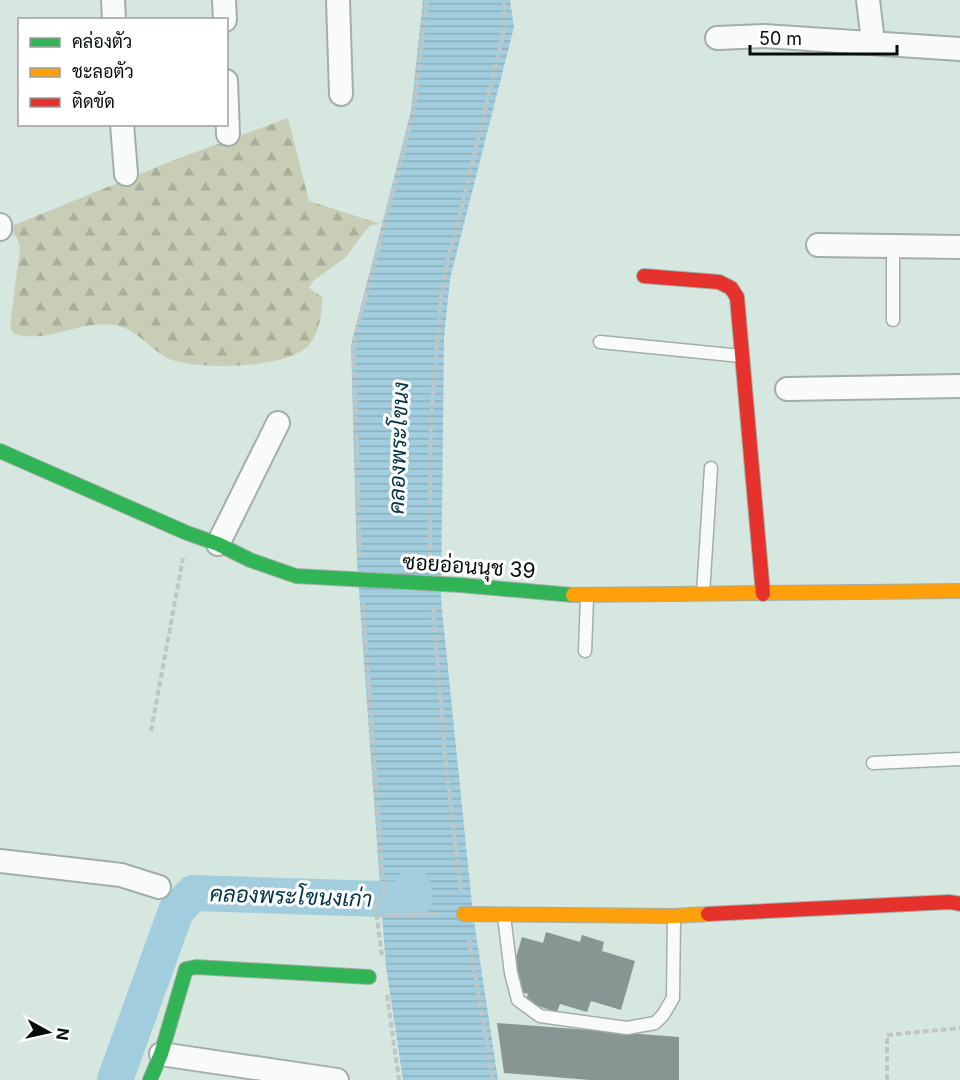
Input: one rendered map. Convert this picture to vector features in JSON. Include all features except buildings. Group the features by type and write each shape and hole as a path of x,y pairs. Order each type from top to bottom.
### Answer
{"street":[{"path":"113,0 114,18"},
{"path":"224,0 225,18"},
{"path":"338,0 341,94"},
{"path":"868,0 873,42"},
{"path":"717,38 748,35 960,49"},
{"path":"122,126 126,174"},
{"path":"228,126 228,134"},
{"path":"818,245 960,247"},
{"path":"644,276 719,282 731,288 737,297 763,594"},
{"path":"787,389 960,386"},
{"path":"218,544 278,423"},
{"name":"ซอยอ่อนนุช 39","path":"0,451 218,544 250,560 296,576 460,585 587,596 960,591"},
{"path":"0,861 121,875 159,886"},
{"path":"464,907 504,913 674,916 950,902 960,904"},
{"path":"150,1080 161,1054 186,969 196,967 369,977"},
{"path":"161,1054 337,1080"}],"lane":[{"path":"892,320 893,246"},
{"path":"600,342 741,356"},
{"path":"703,595 711,468"},
{"path":"585,651 587,596"},
{"path":"873,763 960,759"},
{"path":"504,913 511,973 519,1000 540,1016 627,1028 655,1023 663,1015 673,998 674,916"}],"path":[{"path":"360,568 355,337 414,111 427,0"},
{"path":"430,567 431,418 441,297 448,259 458,227 502,39 505,24 504,0"},
{"path":"151,731 188,533"},
{"path":"433,601 446,767 464,907"},
{"path":"363,603 384,894 375,904"},
{"path":"378,916 446,914"},
{"path":"469,935 493,1080"},
{"path":"887,1080 887,1035 960,1028"}],"green space":[{"path":"288,118 309,201 381,224 371,225 346,257 313,281 309,288 322,297 322,309 318,328 309,345 298,353 283,359 264,363 222,366 172,360 130,330 113,325 101,324 39,336 14,334 10,327 20,248 18,240 9,227 177,159"}],"water":[{"name":"คลองพระโขนง","path":"423,0 510,0 514,27 450,279 444,338 441,600 473,914 498,1080 403,1080 386,967 357,563 351,345 411,111"}],"waterway":[{"name":"คลองพระโขนงเก่า","path":"115,1080 176,911 193,893 414,900 413,886"}],"traffic: fast":[{"path":"0,451 187,533 218,544 250,560 296,576 460,585 573,595"},
{"path":"150,1080 161,1054 186,969 196,967 369,977"}],"traffic: slow":[{"path":"573,595 960,591"},
{"path":"464,914 674,916 708,914"}],"traffic: jam":[{"path":"644,276 719,282 731,288 737,297 763,594"},
{"path":"708,914 950,902 960,904"}]}
